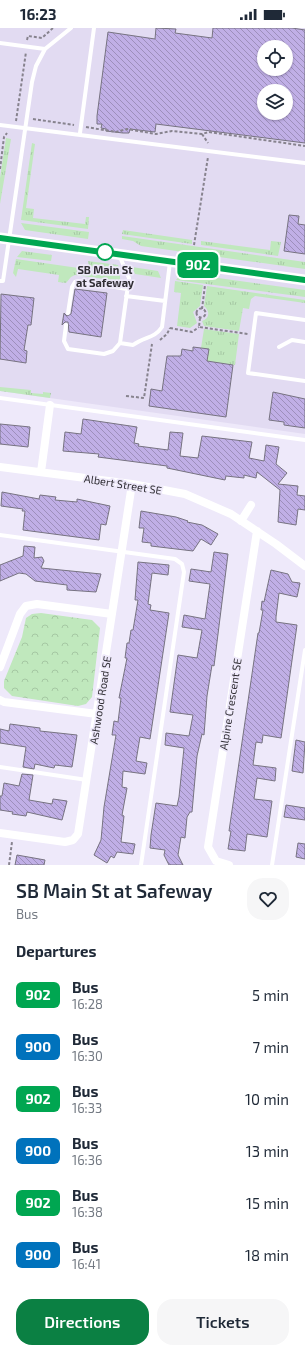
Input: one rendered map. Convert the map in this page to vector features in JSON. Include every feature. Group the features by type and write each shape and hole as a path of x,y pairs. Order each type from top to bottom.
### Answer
{"main road":[{"path":"4,238 305,280"}],"street":[{"path":"41,472 50,405"},
{"name":"Albert Street SE","path":"0,467 132,484 185,494 241,520 305,566"},
{"name":"Ashwood Road SE","path":"0,833 61,842 73,840 78,834 81,826 132,484"},
{"path":"241,520 250,505"},
{"name":"Alpine Crescent SE","path":"229,865 216,861 208,848 257,531"},
{"path":"0,667 20,614 26,606 37,604 112,614"},
{"path":"0,700 4,702 97,714"}],"lane":[{"path":"0,281 3,281 4,238 36,66 45,49 71,28"},
{"path":"80,133 94,28"},
{"path":"0,43 45,49"},
{"path":"0,124 80,133 164,146 305,163"},
{"path":"66,325 65,346 74,350 104,354 113,351 120,343 129,278 119,254"},
{"path":"120,343 133,345 142,338 158,333 162,327 170,262"},
{"path":"68,313 72,287 75,282 79,281 127,289"},
{"path":"126,296 165,301"},
{"path":"305,320 256,313 248,372 305,381"},
{"path":"279,347 292,340 305,342"},
{"path":"0,398 305,440"},
{"path":"0,535 175,559 182,564 184,572 142,865"},
{"path":"272,865 305,650"},
{"path":"0,767 88,780"}],"path":[{"path":"0,169 4,137 16,121 28,36 42,38 53,28"},
{"path":"16,121 37,119 116,132 127,130 156,134 172,131 202,134 209,132 305,146"},
{"path":"202,134 208,142"},
{"path":"194,245 208,156"},
{"path":"200,318 205,315 205,312 202,309 205,285"},
{"path":"199,327 200,318 196,312 202,309"},
{"path":"162,327 192,332 199,327 253,335"},
{"path":"126,396 144,398 152,344 163,338 170,328"},
{"path":"9,865 13,835"}],"shaded area":[{"path":"0,28 305,28 305,434 0,391"}],"green space":[{"path":"6,138 11,139 0,204 0,178"},
{"path":"32,143 35,144 26,208 34,209 33,218 85,224 86,217 89,217 88,229 21,220"},
{"path":"21,223 89,232 88,239 25,230"},
{"path":"123,230 192,240 192,244 122,234"},
{"path":"122,236 305,262 305,269 141,246 133,241 122,239"},
{"path":"201,241 270,250 271,241 281,242 278,256 201,245"},
{"path":"22,251 52,255 51,261 17,257"},
{"path":"16,259 120,274 120,281 75,275 66,283 58,282 59,275 18,269 16,277 13,273"},
{"path":"88,261 118,265 121,272 89,267"},
{"path":"132,267 158,271 161,278 135,274"},
{"path":"182,273 305,290 305,297 176,280"},
{"path":"175,281 203,285 200,306 193,312 197,323 190,328 177,326 181,293 174,292"},
{"path":"207,286 305,300 305,303 255,296 251,299 249,309 243,308 239,331 204,326 202,321 208,316 208,312 204,306"},
{"path":"204,329 239,334 235,365 207,361 209,349 201,348"},
{"path":"0,387 31,390 31,393 51,393 50,398 0,391"},
{"path":"41,613 92,620 100,628 92,697 86,704 78,706 12,696 4,688 4,681 22,637 26,618 32,614"}],"building":[{"path":"156,28 176,29 175,33 212,38 213,28 292,28 305,30 305,143 156,124 155,132 130,129 129,133 106,131 106,129 101,128 102,124 97,124 97,116 108,32 155,39"},
{"path":"289,215 299,216 298,224 305,225 305,254 284,251"},
{"path":"75,289 107,293 101,337 69,332 68,322 65,322 62,325 64,313 67,316 71,314"},
{"path":"1,294 34,298 31,325 28,325 24,350 27,351 26,363 0,359"},
{"path":"193,347 209,349 207,361 233,365 226,417 149,406 151,389 162,391 167,356 181,356 182,349 193,351"},
{"path":"273,392 305,399 305,428 284,425 284,422 269,420"},
{"path":"83,419 137,427 134,443 139,444 138,446 168,450 170,432 183,433 180,456 198,458 202,436 252,442 249,458 264,461 266,445 279,447 276,464 287,473 278,484 298,486 297,495 305,496 305,510 298,509 296,525 278,522 280,490 257,472 256,478 244,475 244,478 226,476 225,480 167,468 167,466 98,457 99,454 63,451 65,432 81,434"},
{"path":"0,424 30,427 28,447 0,444"},
{"path":"2,492 39,499 40,495 56,497 55,500 77,502 77,499 110,506 106,525 101,524 99,540 23,530 25,511 22,511 23,509 1,506"},
{"path":"141,511 176,517 188,521 187,522 202,525 218,534 211,545 201,539 193,551 151,546 151,543 142,542 144,528 139,528"},
{"path":"24,546 35,547 34,558 42,557 44,561 41,568 101,574 96,592 67,590 67,585 35,581 26,574 19,573 0,581 0,565 23,556"},
{"path":"214,552 228,554 214,666 212,665 207,696 204,735 202,734 197,756 192,812 190,812 187,817 185,838 181,837 178,855 183,865 169,865 164,855 165,850 150,848 151,835 156,803 177,806 184,748 165,745 166,733 189,736 193,715 170,712 178,655 197,658 202,630 182,627 184,615 205,619 210,584 189,581 191,569 211,572"},
{"path":"138,562 169,565 168,575 152,573 148,604 151,605 150,610 169,613 150,739 140,737 136,761 147,763 145,774 123,771 122,787 127,788 122,815 124,816 121,842 135,844 133,854 117,852 114,858 111,856 107,863 94,855 101,840 104,807 116,735 112,735 114,721 118,722 121,698 119,698 127,658 125,658 127,643 129,643 131,630 133,630 138,600 135,600"},
{"path":"271,570 288,574 292,582 300,583 297,597 279,593 276,617 276,622 297,625 281,738 263,735 262,743 256,742 253,765 276,768 275,781 257,778 254,799 272,801 267,837 247,834 245,851 228,849 231,831 229,831 258,633 263,610 261,610 262,601 264,602"},
{"path":"10,724 40,728 40,731 77,735 72,767 55,765 54,768 35,764 34,769 23,767 26,747 0,743 0,729 9,731"},
{"path":"296,740 305,742 303,773 292,771"},
{"path":"22,774 33,775 29,800 52,804 53,799 67,801 62,820 27,812 26,816 0,810 0,796 2,796 4,783 19,786"},
{"path":"286,805 305,808 305,820 284,817"},
{"path":"298,843 305,844 305,859 296,857"},
{"path":"17,855 45,860 44,865 15,865"}],"bus line":[{"name":"902","path":"0,238 305,280"}],"place":[{"name":"SB Main St at Safeway","path":"105,252"}]}
